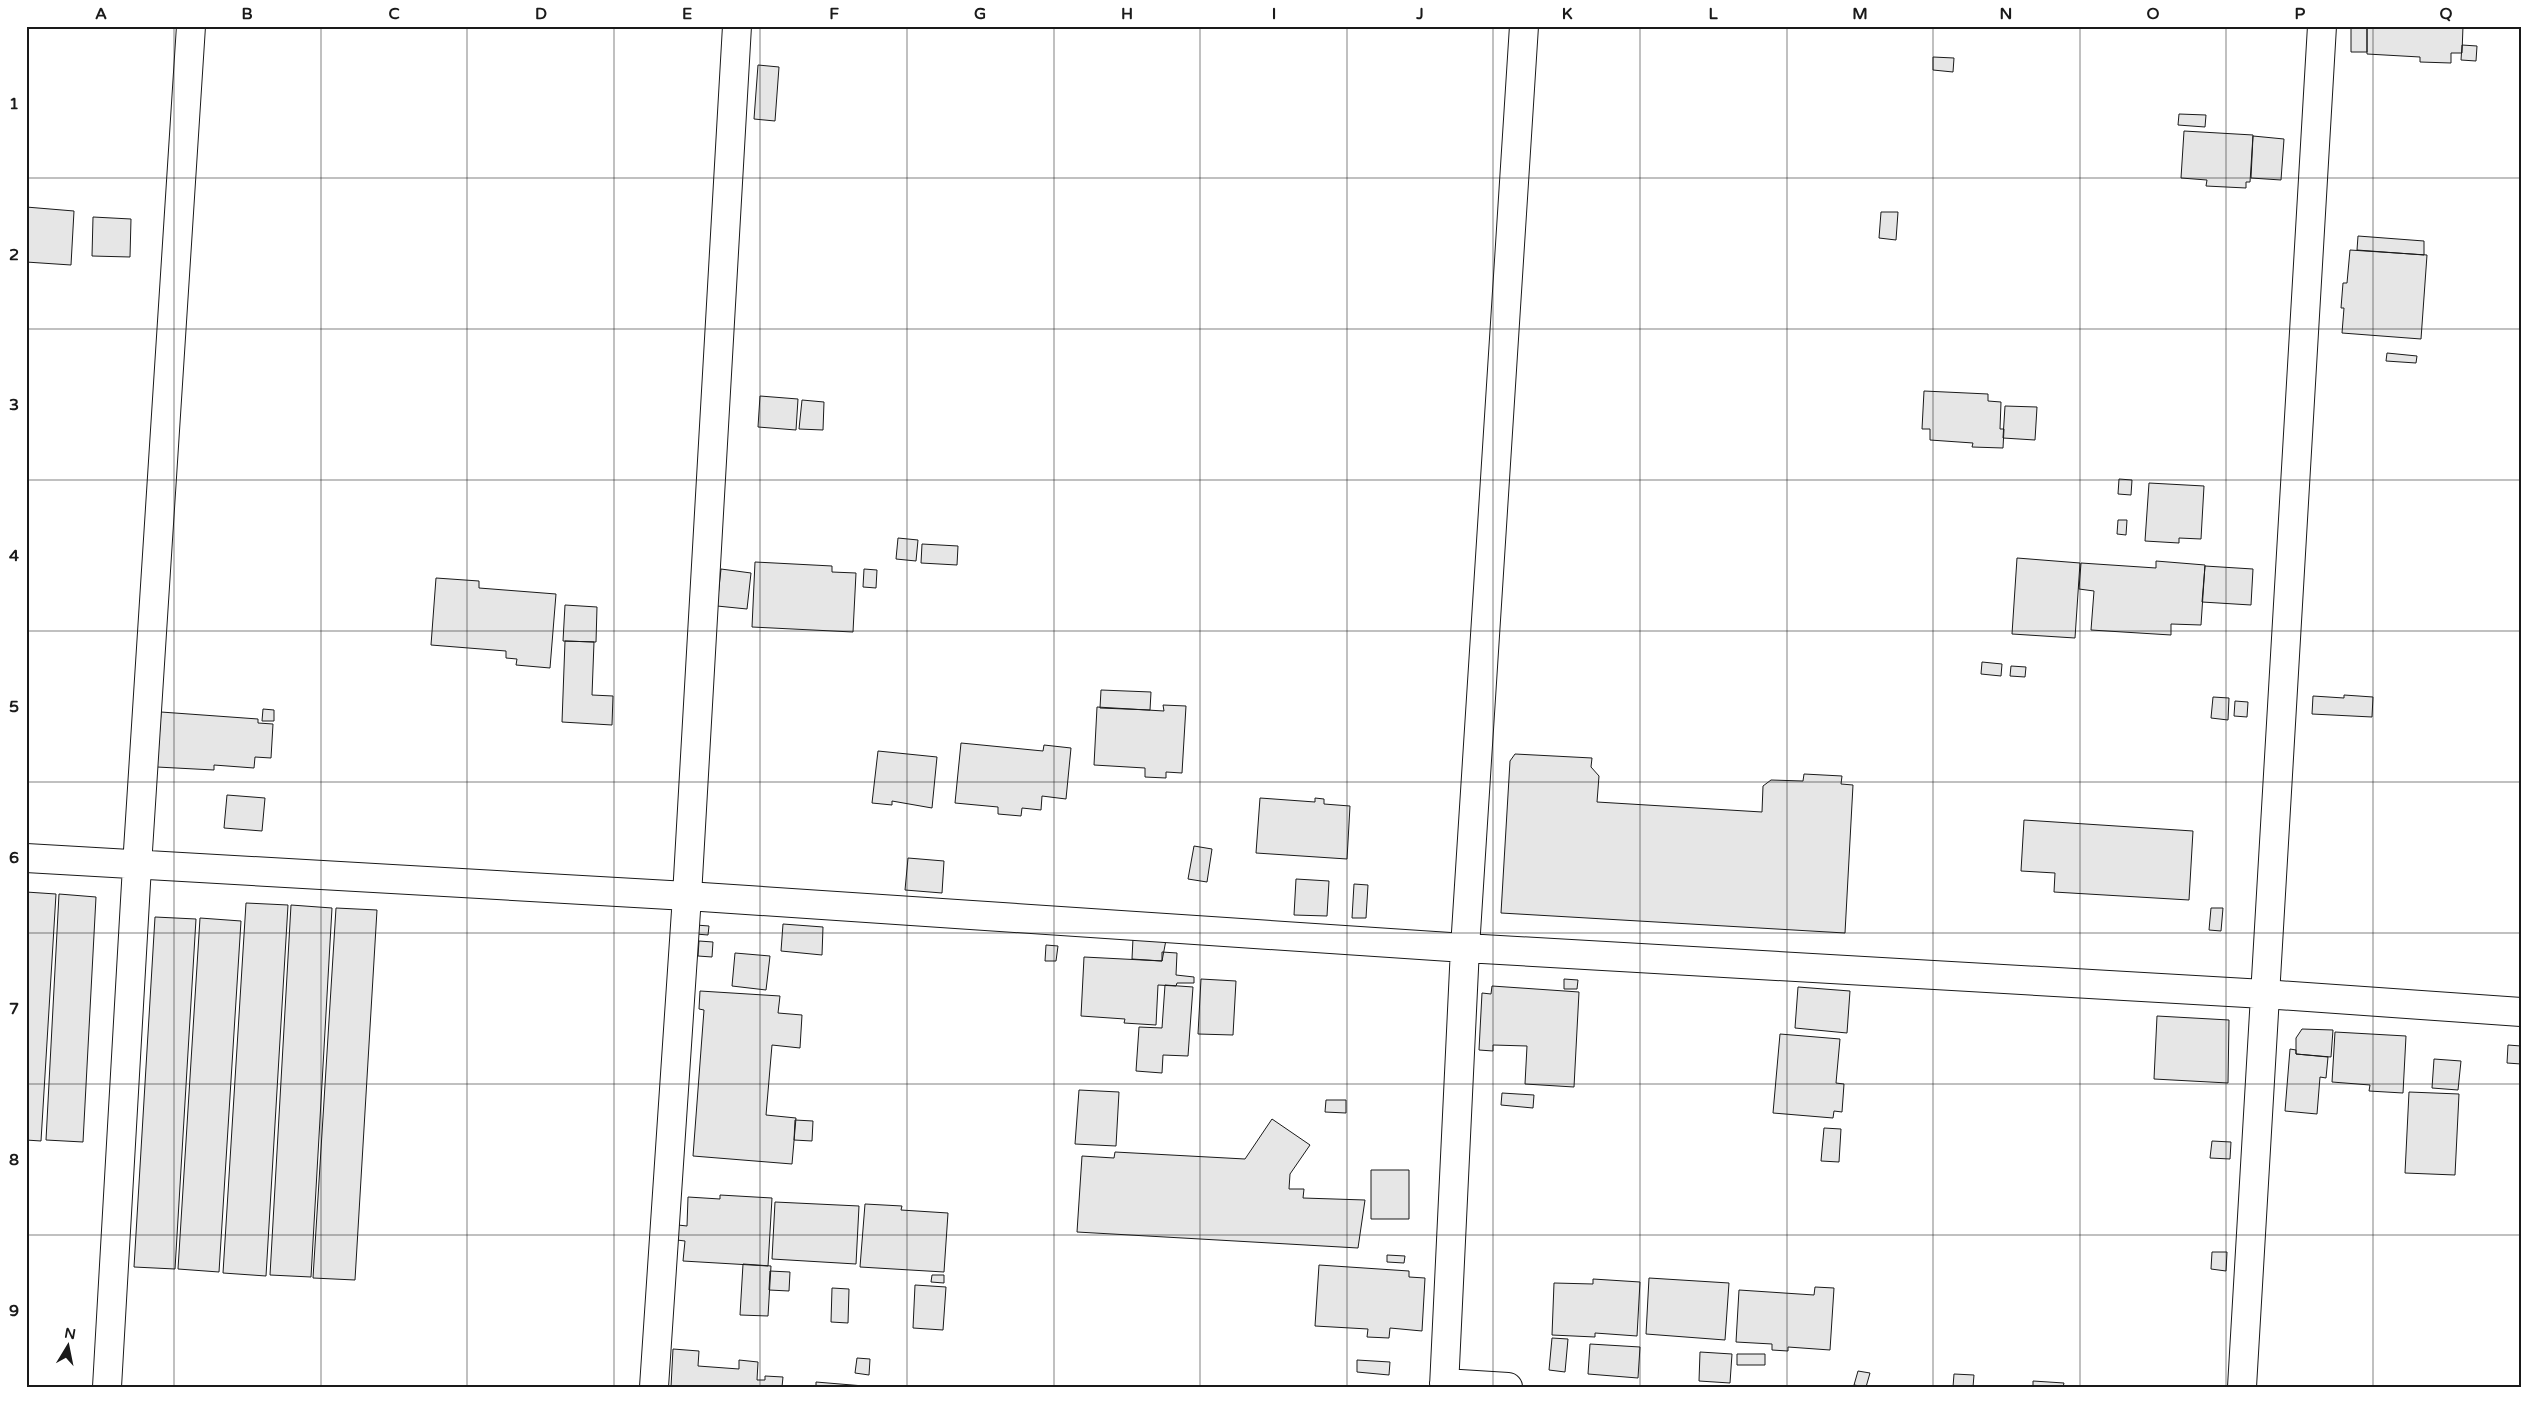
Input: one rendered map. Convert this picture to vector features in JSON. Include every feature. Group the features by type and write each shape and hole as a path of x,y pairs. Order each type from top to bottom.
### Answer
{"street":[{"path":"107,1387 136,866 191,26"},
{"path":"654,1387 687,896 737,26"},
{"path":"1508,1387 1444,1385 1465,948 1524,26"},
{"path":"2242,1387 2322,26"},
{"path":"26,858 136,866 687,896 1465,948 2264,994 2521,1012"}],"building":[{"path":"2351,26 2367,26 2367,52 2351,52"},
{"path":"2367,26 2463,26 2462,53 2451,53 2451,63 2420,62 2420,57 2367,54"},
{"path":"2462,45 2477,46 2476,61 2461,60"},
{"path":"1933,57 1954,58 1953,72 1933,70"},
{"path":"758,65 779,67 775,121 754,119"},
{"path":"2179,114 2206,115 2205,127 2178,125"},
{"path":"2184,131 2253,135 2250,182 2246,182 2246,188 2206,186 2207,180 2181,178"},
{"path":"2253,136 2284,139 2281,180 2251,178"},
{"path":"26,207 74,211 71,265 26,262"},
{"path":"1881,212 1898,212 1896,240 1879,238"},
{"path":"93,217 131,219 130,257 92,256"},
{"path":"2358,236 2424,241 2424,255 2357,250"},
{"path":"2350,250 2427,255 2421,339 2342,333 2343,283 2347,283"},
{"path":"2387,353 2417,356 2416,363 2386,361"},
{"path":"1924,391 1988,394 1988,401 2001,402 2000,429 2004,429 2003,448 1972,447 1973,443 1930,440 1930,429 1922,429"},
{"path":"760,396 798,399 796,430 758,427"},
{"path":"802,400 824,402 823,430 799,429"},
{"path":"2005,406 2037,407 2035,440 2003,438"},
{"path":"2119,479 2132,480 2131,495 2118,494"},
{"path":"2149,483 2204,486 2201,539 2179,538 2179,543 2145,541"},
{"path":"2118,520 2127,520 2126,535 2117,534"},
{"path":"898,538 918,540 916,561 896,559"},
{"path":"922,544 958,546 957,565 921,563"},
{"path":"2017,558 2080,563 2075,638 2012,634"},
{"path":"2156,561 2205,565 2201,625 2171,624 2171,635 2091,630 2094,591 2079,589 2081,563 2156,568"},
{"path":"755,562 832,566 832,572 856,573 853,632 752,627"},
{"path":"2205,566 2253,569 2251,605 2202,602"},
{"path":"721,569 751,573 747,609 717,606"},
{"path":"864,569 877,570 876,588 863,587"},
{"path":"436,578 479,581 479,588 556,594 550,668 516,665 517,659 506,658 506,651 431,645"},
{"path":"565,605 597,607 596,642 563,641"},
{"path":"565,641 594,642 592,695 613,696 612,725 562,722"},
{"path":"1982,662 2002,664 2001,676 1981,674"},
{"path":"2011,666 2026,667 2025,677 2010,676"},
{"path":"1101,690 1151,692 1150,710 1100,708"},
{"path":"2344,695 2373,697 2372,717 2312,714 2313,696 2344,698"},
{"path":"2213,697 2229,698 2228,720 2211,718"},
{"path":"2235,701 2248,702 2247,717 2234,716"},
{"path":"1163,705 1186,706 1182,773 1166,772 1166,778 1145,777 1145,768 1094,765 1097,707 1164,711"},
{"path":"263,709 274,710 274,721 262,721"},
{"path":"161,712 258,719 258,723 273,724 271,758 255,757 254,768 214,765 214,770 157,767"},
{"path":"961,743 1043,751 1044,745 1071,748 1066,799 1042,796 1041,810 1022,808 1021,816 998,814 998,807 955,803"},
{"path":"878,751 937,757 932,808 892,801 892,805 872,803"},
{"path":"1515,754 1592,758 1591,767 1599,776 1597,802 1762,812 1763,786 1771,780 1803,781 1804,774 1842,776 1841,784 1853,785 1845,933 1501,913 1510,761"},
{"path":"227,795 265,798 262,831 224,828"},
{"path":"1260,798 1315,802 1315,798 1324,799 1324,804 1350,806 1347,859 1256,853"},
{"path":"2024,820 2193,831 2189,900 2054,892 2055,873 2021,871"},
{"path":"1194,846 1212,849 1207,882 1188,879"},
{"path":"908,858 944,861 942,893 905,890"},
{"path":"1296,879 1329,881 1327,916 1294,915"},
{"path":"1354,884 1368,885 1366,918 1352,918"},
{"path":"26,892 56,894 41,1141 26,1140"},
{"path":"59,894 96,897 83,1142 46,1140"},
{"path":"246,903 288,905 266,1276 223,1273"},
{"path":"291,905 332,908 311,1277 270,1275"},
{"path":"336,908 377,910 355,1280 313,1278"},
{"path":"2211,908 2223,908 2221,931 2209,930"},
{"path":"155,917 196,919 175,1269 134,1267"},
{"path":"200,918 241,921 219,1272 178,1269"},
{"path":"783,924 823,927 822,955 781,951"},
{"path":"696,925 709,926 708,935 696,934"},
{"path":"1133,938 1166,940 1162,961 1132,959"},
{"path":"699,941 713,942 712,957 698,956"},
{"path":"1046,945 1058,946 1056,961 1045,961"},
{"path":"1162,952 1177,953 1176,975 1194,977 1194,983 1177,983 1176,986 1158,985 1156,1025 1124,1023 1125,1019 1081,1016 1084,957 1162,961"},
{"path":"735,953 770,956 766,990 732,986"},
{"path":"1201,979 1236,981 1233,1035 1198,1034"},
{"path":"1564,979 1578,980 1577,989 1564,989"},
{"path":"1165,985 1193,987 1188,1056 1163,1055 1162,1073 1136,1071 1139,1027 1162,1028"},
{"path":"1492,986 1579,992 1574,1087 1525,1084 1527,1046 1493,1045 1493,1051 1479,1050 1482,993 1491,994"},
{"path":"1798,987 1850,991 1847,1033 1795,1028"},
{"path":"700,991 780,996 778,1013 802,1015 800,1048 772,1045 766,1115 796,1118 792,1164 693,1156 704,1010 699,1009"},
{"path":"2157,1016 2229,1020 2228,1083 2154,1079"},
{"path":"2302,1029 2333,1030 2331,1057 2296,1054 2296,1038"},
{"path":"2335,1032 2406,1036 2403,1093 2369,1091 2370,1085 2332,1082"},
{"path":"1780,1034 1840,1039 1836,1083 1844,1084 1842,1112 1834,1111 1833,1118 1773,1113"},
{"path":"2508,1045 2521,1046 2521,1064 2507,1063"},
{"path":"2290,1049 2296,1050 2296,1054 2328,1057 2326,1078 2320,1077 2317,1114 2285,1111"},
{"path":"2434,1059 2461,1061 2458,1090 2432,1088"},
{"path":"1079,1090 1119,1092 1116,1146 1075,1144"},
{"path":"2409,1092 2459,1094 2455,1175 2405,1173"},
{"path":"1502,1093 1534,1095 1533,1108 1501,1105"},
{"path":"1326,1100 1346,1100 1346,1113 1325,1112"},
{"path":"1272,1119 1310,1145 1290,1174 1289,1189 1304,1189 1303,1198 1365,1200 1358,1248 1077,1232 1082,1156 1114,1158 1115,1152 1245,1159"},
{"path":"795,1120 813,1121 812,1141 794,1140"},
{"path":"1824,1128 1841,1129 1839,1162 1821,1161"},
{"path":"2212,1141 2231,1142 2230,1159 2210,1158"},
{"path":"1371,1170 1409,1170 1409,1219 1371,1219"},
{"path":"720,1195 772,1198 768,1266 683,1261 685,1241 677,1240 678,1225 687,1226 688,1197 720,1199"},
{"path":"775,1202 859,1206 856,1264 772,1259"},
{"path":"865,1204 902,1206 901,1210 948,1213 944,1272 860,1267"},
{"path":"2212,1252 2227,1252 2226,1271 2211,1269"},
{"path":"1387,1255 1405,1256 1404,1263 1387,1262"},
{"path":"743,1264 771,1266 768,1316 740,1315"},
{"path":"1319,1265 1409,1271 1409,1277 1425,1278 1422,1331 1390,1328 1389,1338 1367,1337 1368,1329 1315,1326"},
{"path":"770,1271 790,1272 789,1291 769,1290"},
{"path":"932,1275 944,1275 944,1283 931,1282"},
{"path":"1649,1278 1729,1283 1725,1340 1646,1334"},
{"path":"1593,1279 1640,1282 1637,1336 1595,1333 1595,1337 1552,1335 1554,1283 1593,1284"},
{"path":"915,1285 946,1287 943,1330 913,1328"},
{"path":"1815,1287 1834,1288 1830,1350 1788,1347 1788,1351 1772,1350 1772,1344 1736,1342 1739,1290 1814,1295"},
{"path":"832,1288 849,1289 848,1323 831,1322"},
{"path":"1552,1338 1568,1339 1565,1372 1549,1370"},
{"path":"1590,1344 1640,1347 1638,1378 1588,1374"},
{"path":"673,1349 699,1351 698,1366 739,1369 739,1360 758,1362 757,1380 765,1380 765,1376 783,1377 782,1387 671,1387"},
{"path":"1700,1352 1732,1354 1730,1383 1699,1381"},
{"path":"1737,1354 1765,1354 1765,1365 1737,1365"},
{"path":"857,1358 870,1359 869,1375 855,1373"},
{"path":"1357,1360 1390,1362 1389,1375 1357,1372"},
{"path":"1858,1371 1870,1373 1866,1387 1854,1385"},
{"path":"1954,1374 1974,1375 1973,1387 1953,1387"},
{"path":"2033,1381 2064,1383 2063,1387 2029,1387 2033,1386"},
{"path":"816,1382 864,1386 864,1387 816,1387"}]}
